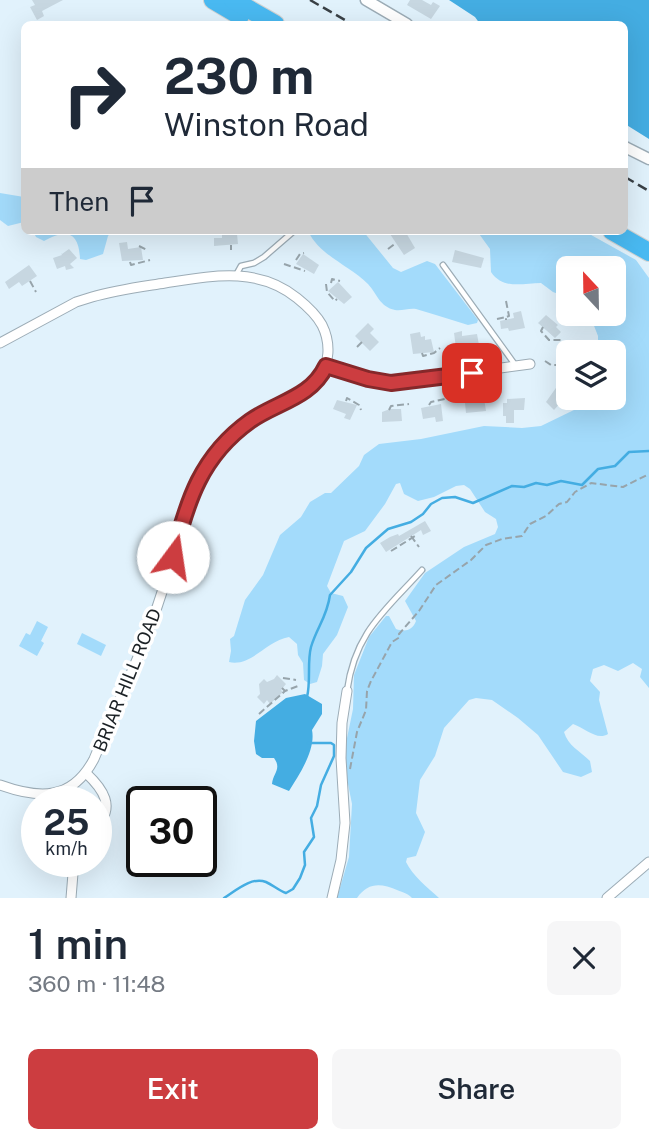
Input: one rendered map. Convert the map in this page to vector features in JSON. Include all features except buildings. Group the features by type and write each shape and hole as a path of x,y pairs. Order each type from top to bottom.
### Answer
{"highway":[{"path":"213,0 251,21"},
{"path":"233,0 270,21"},
{"path":"628,229 649,242"},
{"path":"619,235 649,252"}],"street":[{"path":"366,0 402,21"},
{"path":"628,148 649,159"},
{"path":"0,343 67,307 92,297 188,279 236,275 254,277 282,287 314,313 326,335 326,366 368,379 391,383 530,365"},
{"name":"BRIAR HILL ROAD","path":"0,785 24,794 43,795 68,788 86,773 155,614 186,506 202,472 236,433 264,412 310,389 326,366"},
{"path":"332,898 341,860 345,822 342,723 347,691"},
{"path":"86,773 98,786"},
{"path":"607,898 649,862"},
{"path":"71,898 73,877"}],"lane":[{"path":"236,275 241,266 264,257 289,235"},
{"path":"443,265 516,366"},
{"path":"347,691 354,660 364,636 377,618 422,570"}],"path":[{"path":"388,249 396,243"},
{"path":"231,245 231,250"},
{"path":"139,246 147,250"},
{"path":"296,260 304,253"},
{"path":"131,262 131,265 150,260"},
{"path":"284,264 305,271"},
{"path":"331,283 332,279 340,281"},
{"path":"30,281 36,292"},
{"path":"326,284 327,292 335,301 337,299"},
{"path":"497,319 509,316 506,301"},
{"path":"543,327 541,331 549,340 556,340"},
{"path":"357,347 362,342"},
{"path":"472,346 473,353"},
{"path":"422,353 423,356 440,348"},
{"path":"545,361 556,365"},
{"path":"473,401 477,396 494,397"},
{"path":"346,401 347,398 355,402 361,410"},
{"path":"429,405 431,402 449,398"},
{"path":"389,410 391,406 409,404"},
{"path":"342,776 352,765 357,732 366,710 367,691 371,681 392,642 400,637 399,634 419,611 436,585 471,560 486,545 522,536 530,524 546,516 559,504 567,502 575,492 592,483 623,487 649,474"},
{"path":"391,551 412,537 419,547"},
{"path":"283,677 289,681 296,680"},
{"path":"259,714 284,689 298,686"}],"shaded area":[{"path":"449,0 649,0 649,139 628,126 628,21 478,21"},
{"path":"0,193 21,196 21,223 8,226 0,220"},
{"path":"35,235 59,235 44,241"},
{"path":"70,235 109,235 103,254 86,260 80,259 74,238"},
{"path":"310,235 366,235 393,268 401,272 427,261 435,264 478,320 477,323 468,325 416,309 390,308 382,303 368,284 327,254"},
{"path":"480,235 591,235 636,260 649,278 649,688 640,677 642,669 633,663 618,671 604,665 593,669 590,681 600,692 599,700 608,734 595,735 573,724 564,732 571,745 590,761 592,772 581,777 563,772 538,735 492,700 469,700 444,728 435,756 420,780 416,813 425,832 416,856 407,858 406,862 439,898 412,898 391,888 375,885 357,898 337,898 349,857 352,804 346,774 346,743 353,709 354,675 369,637 386,616 389,616 396,629 410,629 416,621 405,601 425,573 464,547 495,534 498,527 496,519 485,512 470,489 464,485 418,501 404,494 400,483 396,484 365,531 344,541 327,586 331,593 343,596 348,607 337,635 323,654 317,682 310,684 304,680 303,663 298,655 297,644 289,637 237,663 229,662 230,639 234,636 245,600 263,575 280,535 301,517 310,502 325,493 331,493 359,466 364,455 379,444 421,439 484,426 541,426 574,410 626,410 626,340 598,340 594,326 626,326 626,256 556,256 556,293 541,283 507,283 496,278 491,272 490,249"},
{"path":"37,621 48,627 37,656 19,646 26,633 30,635"},
{"path":"82,633 106,645 101,656 77,644"},
{"path":"305,694 322,704 322,714 312,730 312,746 306,762 289,791 272,784 277,768 274,758 262,758 256,754 256,721 286,698"}],"waterway":[{"path":"307,697 311,647 327,610 330,595 351,572 366,548 388,529 411,522 442,498 455,497 473,503 512,486 524,487 536,483 547,485 561,481 582,485 598,469 615,466 629,452 649,451"},
{"path":"224,898 255,881 266,882 286,893 293,889 300,878 305,865 304,852 314,837 311,818 317,806 321,785 334,756 334,745 331,743 308,743"}],"railway":[{"path":"310,0 347,21"},
{"path":"628,179 649,191"}],"route":[{"path":"173,557 188,500 211,459 250,421 310,389 326,366 391,383 472,373"}]}
